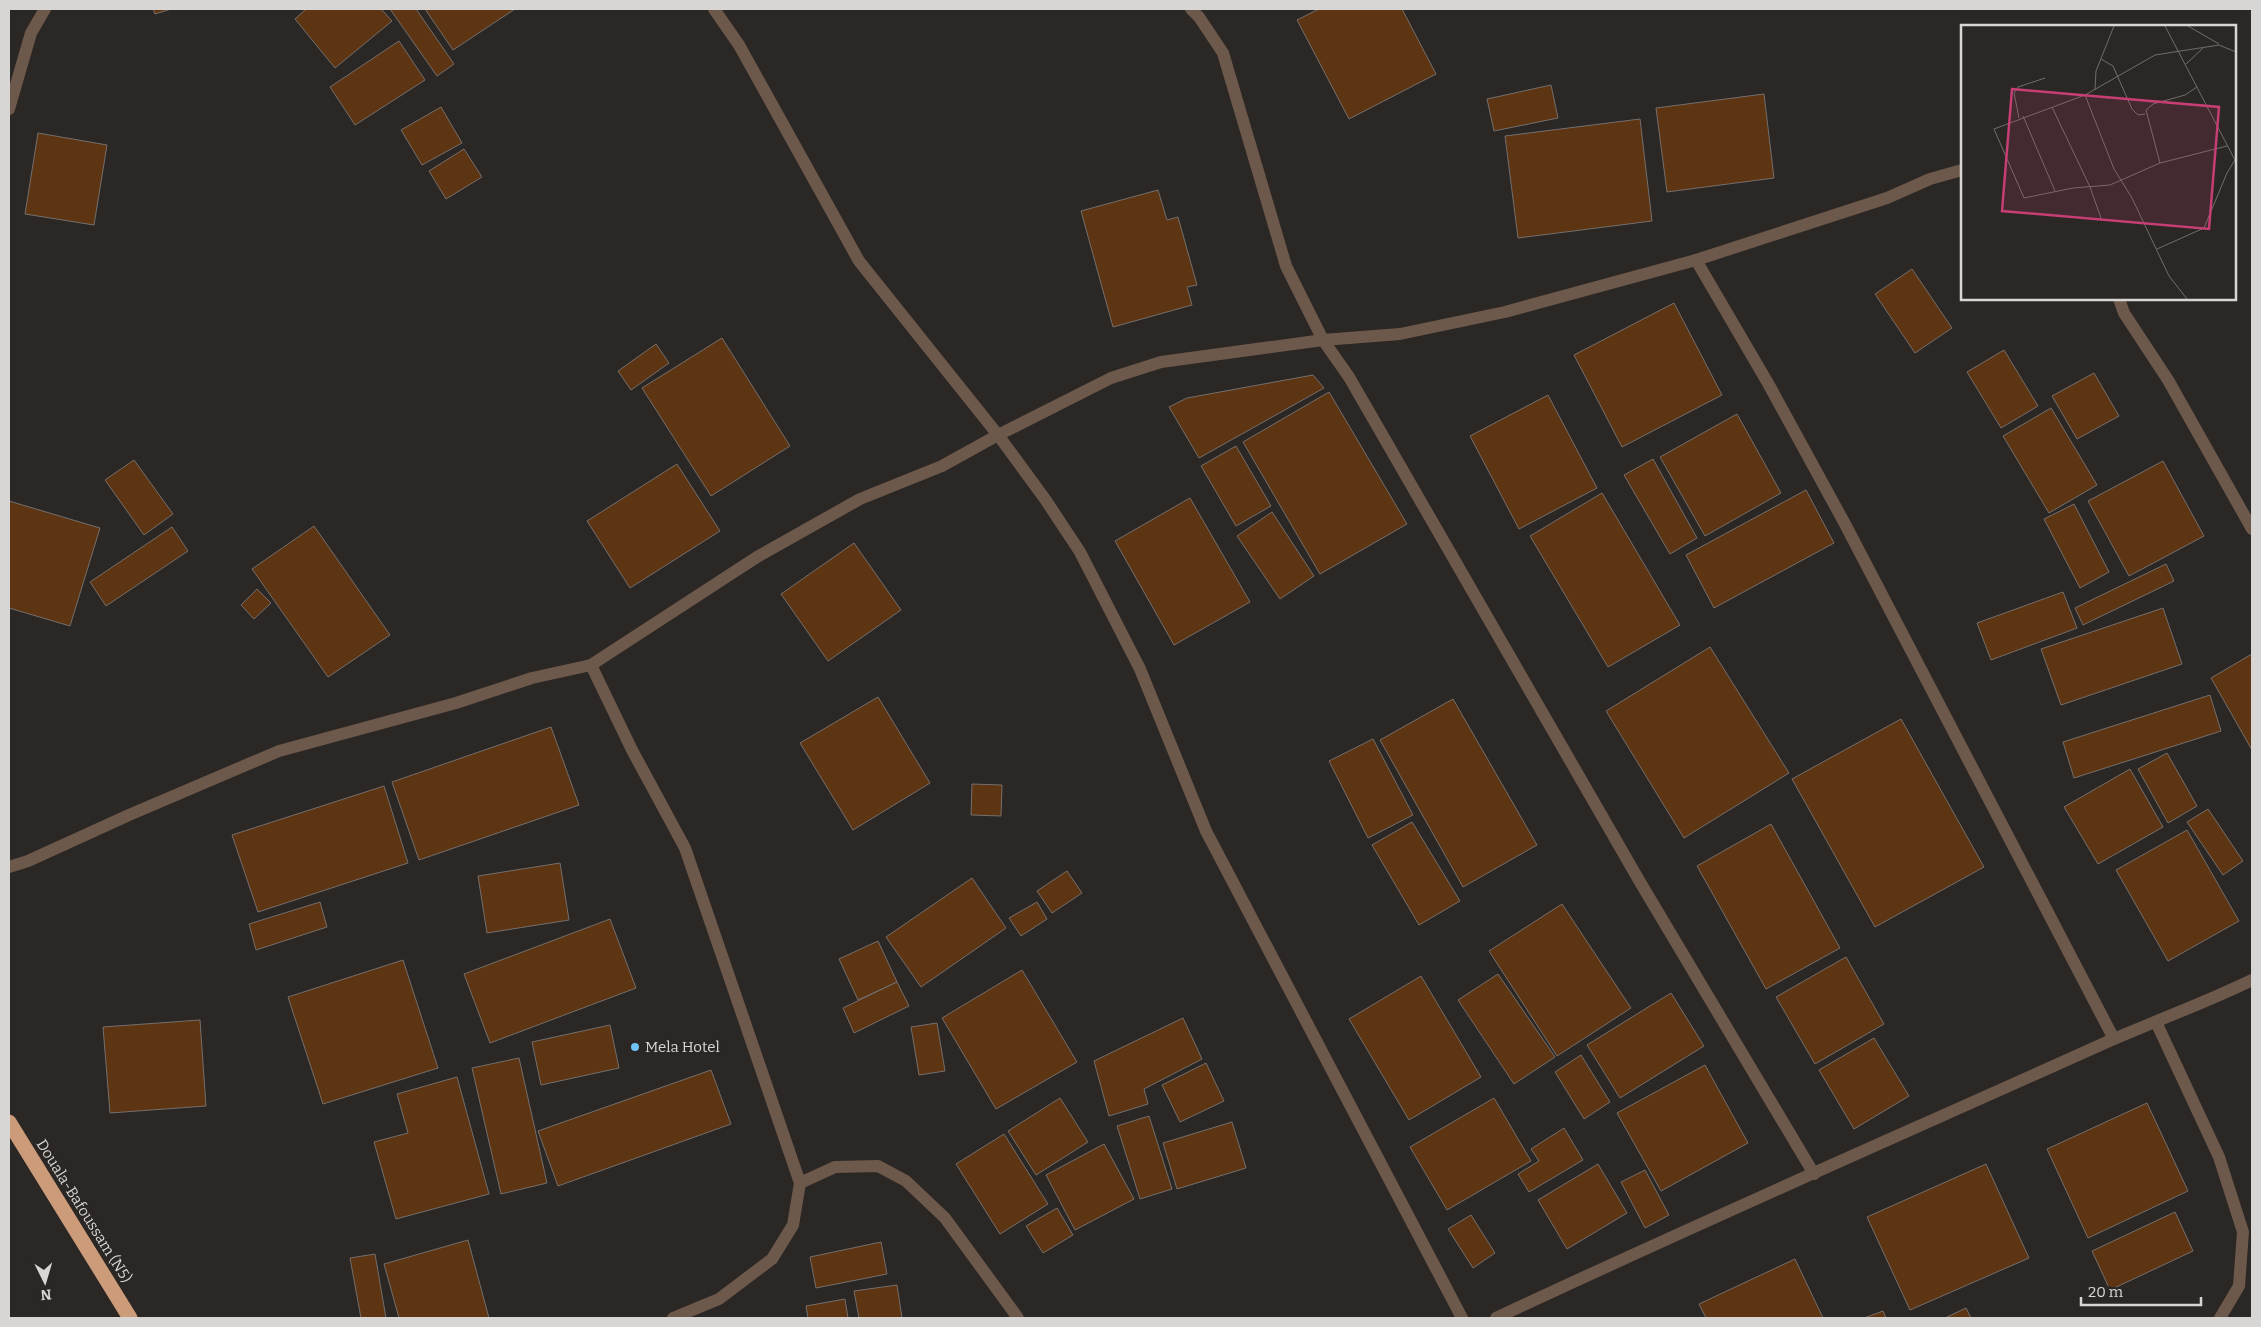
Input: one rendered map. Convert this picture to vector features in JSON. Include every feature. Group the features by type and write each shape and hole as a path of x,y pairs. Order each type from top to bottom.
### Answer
{"highway":[{"name":"Douala-Bafoussam (N5)","path":"9,1122 130,1318"}],"street":[{"path":"9,109 31,33 45,9"},
{"path":"714,9 739,45 859,261 998,435 1045,499 1080,552 1140,669 1206,831 1462,1318"},
{"path":"1191,9 1199,17 1223,53 1237,93 1286,266 1323,340 1349,377 1640,882 1814,1174"},
{"path":"9,867 28,861 129,815 279,751 456,703 532,678 591,665 757,557 843,508 860,499 942,466 998,435 1111,378 1161,362 1323,340 1400,334 1505,312 1696,260 1887,198 1930,179 1961,170"},
{"path":"1696,260 1845,524 2114,1039"},
{"path":"2119,300 2124,313 2168,380 2252,529"},
{"path":"591,665 632,750 684,848 800,1183 793,1225 772,1259 719,1299 673,1318"},
{"path":"1496,1318 1682,1231 1814,1174 2114,1039 2252,980"},
{"path":"2156,1022 2219,1157 2243,1232 2239,1286 2220,1318"},
{"path":"800,1183 835,1167 861,1166 878,1166 906,1181 945,1218 1018,1318"}],"building":[{"path":"153,9 171,9 155,14"},
{"path":"306,9 381,9 392,21 335,68 295,19"},
{"path":"390,9 416,9 454,64 437,76"},
{"path":"425,9 515,9 453,50"},
{"path":"1319,9 1402,9 1436,74 1349,119 1297,20"},
{"path":"399,41 425,80 355,125 330,87"},
{"path":"1551,85 1558,118 1494,131 1487,99"},
{"path":"1764,94 1774,178 1667,192 1656,108"},
{"path":"441,107 462,143 422,165 401,130"},
{"path":"1640,119 1652,221 1518,238 1505,136"},
{"path":"38,133 107,145 94,225 25,214"},
{"path":"464,149 482,177 446,199 429,171"},
{"path":"1158,190 1167,220 1178,217 1197,285 1187,287 1192,305 1113,327 1081,211"},
{"path":"1912,269 1952,328 1915,353 1875,294"},
{"path":"1674,303 1722,395 1622,447 1574,355"},
{"path":"722,338 790,446 711,496 642,388"},
{"path":"656,344 669,363 631,390 618,371"},
{"path":"2004,350 2038,406 2001,428 1967,372"},
{"path":"2094,373 2119,416 2077,439 2052,396"},
{"path":"1313,375 1324,388 1199,458 1169,407 1187,398"},
{"path":"1329,392 1407,524 1320,574 1243,442"},
{"path":"1548,395 1597,488 1519,529 1470,436"},
{"path":"2051,408 2097,485 2049,513 2003,436"},
{"path":"1737,414 1781,493 1705,536 1660,457"},
{"path":"1236,446 1271,506 1236,526 1201,466"},
{"path":"1653,459 1697,538 1670,554 1624,475"},
{"path":"134,460 173,514 144,535 105,480"},
{"path":"2163,461 2204,536 2129,576 2088,501"},
{"path":"677,464 720,531 630,588 587,521"},
{"path":"1806,490 1834,543 1714,608 1686,555"},
{"path":"1602,493 1680,625 1608,667 1530,536"},
{"path":"1190,498 1250,602 1174,645 1115,541"},
{"path":"9,501 100,528 70,626 9,608"},
{"path":"2074,504 2109,572 2080,588 2044,519"},
{"path":"1272,512 1314,576 1280,599 1237,536"},
{"path":"314,526 390,635 328,677 252,569"},
{"path":"172,527 188,551 106,606 90,582"},
{"path":"854,543 901,610 828,661 781,594"},
{"path":"2166,564 2174,581 2083,625 2075,608"},
{"path":"257,589 271,603 254,619 241,605"},
{"path":"2063,592 2077,628 1991,660 1977,623"},
{"path":"2163,608 2182,664 2061,705 2041,649"},
{"path":"1710,647 1789,773 1684,838 1606,711"},
{"path":"2252,654 2252,750 2211,678"},
{"path":"2210,695 2221,731 2074,778 2063,742"},
{"path":"878,697 930,783 853,830 800,743"},
{"path":"1453,699 1537,845 1463,887 1380,740"},
{"path":"1901,719 1984,867 1875,927 1792,779"},
{"path":"551,727 579,805 419,860 392,782"},
{"path":"1373,739 1413,815 1368,838 1329,761"},
{"path":"2167,753 2197,806 2168,823 2138,769"},
{"path":"2130,769 2163,827 2098,864 2064,807"},
{"path":"972,784 1002,785 1001,816 971,815"},
{"path":"384,786 408,863 258,912 232,835"},
{"path":"2208,809 2243,861 2223,875 2187,822"},
{"path":"1412,822 1460,901 1419,925 1372,845"},
{"path":"1771,824 1840,948 1766,989 1697,866"},
{"path":"2187,830 2239,921 2168,961 2116,870"},
{"path":"560,863 569,920 487,933 478,876"},
{"path":"1067,871 1082,893 1052,913 1037,891"},
{"path":"972,878 1006,928 921,987 886,937"},
{"path":"320,902 327,927 256,950 249,924"},
{"path":"1037,902 1047,919 1021,936 1009,918"},
{"path":"1562,904 1631,1008 1557,1056 1489,951"},
{"path":"610,919 636,988 490,1043 464,974"},
{"path":"878,941 897,982 858,1000 839,959"},
{"path":"1846,957 1884,1024 1815,1064 1776,997"},
{"path":"403,960 438,1068 323,1104 288,997"},
{"path":"1022,970 1077,1062 996,1109 942,1018"},
{"path":"1498,974 1555,1057 1514,1084 1458,1000"},
{"path":"1421,976 1481,1077 1409,1120 1349,1019"},
{"path":"897,982 909,1006 854,1033 843,1008"},
{"path":"1671,993 1704,1046 1620,1098 1587,1045"},
{"path":"1183,1018 1202,1059 1144,1089 1148,1104 1109,1116 1094,1061"},
{"path":"200,1020 206,1106 110,1113 103,1027"},
{"path":"937,1023 945,1071 919,1075 911,1027"},
{"path":"610,1025 619,1068 541,1085 532,1042"},
{"path":"1874,1038 1909,1096 1854,1129 1819,1070"},
{"path":"1581,1055 1610,1102 1584,1119 1555,1072"},
{"path":"519,1058 547,1183 501,1194 472,1068"},
{"path":"1206,1063 1224,1101 1180,1122 1162,1085"},
{"path":"1705,1065 1748,1143 1661,1191 1617,1113"},
{"path":"711,1070 731,1124 558,1186 538,1131"},
{"path":"457,1077 489,1194 396,1219 374,1142 408,1133 397,1094"},
{"path":"1060,1098 1088,1142 1036,1175 1008,1131"},
{"path":"1494,1098 1531,1161 1447,1210 1410,1147"},
{"path":"2147,1103 2188,1191 2088,1238 2047,1149"},
{"path":"1149,1116 1172,1189 1140,1199 1117,1126"},
{"path":"1232,1122 1246,1168 1177,1189 1163,1143"},
{"path":"1564,1128 1583,1160 1529,1192 1518,1174 1539,1161 1531,1149"},
{"path":"1004,1134 1048,1204 1000,1234 956,1164"},
{"path":"1104,1144 1134,1199 1075,1230 1046,1175"},
{"path":"1598,1164 1627,1213 1567,1249 1538,1200"},
{"path":"1986,1164 2029,1258 1910,1310 1867,1217"},
{"path":"1645,1170 1669,1215 1645,1228 1621,1182"},
{"path":"1057,1208 1073,1235 1043,1253 1026,1226"},
{"path":"2175,1212 2193,1251 2110,1290 2092,1251"},
{"path":"1471,1215 1495,1253 1473,1268 1448,1229"},
{"path":"468,1240 489,1318 399,1318 384,1264"},
{"path":"881,1242 887,1274 816,1288 810,1257"},
{"path":"375,1254 386,1318 361,1318 350,1258"},
{"path":"1795,1259 1823,1318 1706,1318 1699,1304"},
{"path":"897,1285 902,1318 859,1318 854,1291"},
{"path":"845,1299 848,1318 808,1318 806,1306"},
{"path":"1966,1308 1971,1318 1945,1318"},
{"path":"1883,1311 1886,1318 1864,1318"}],"place":[{"name":"Mela Hotel","path":"635,1047"}]}
